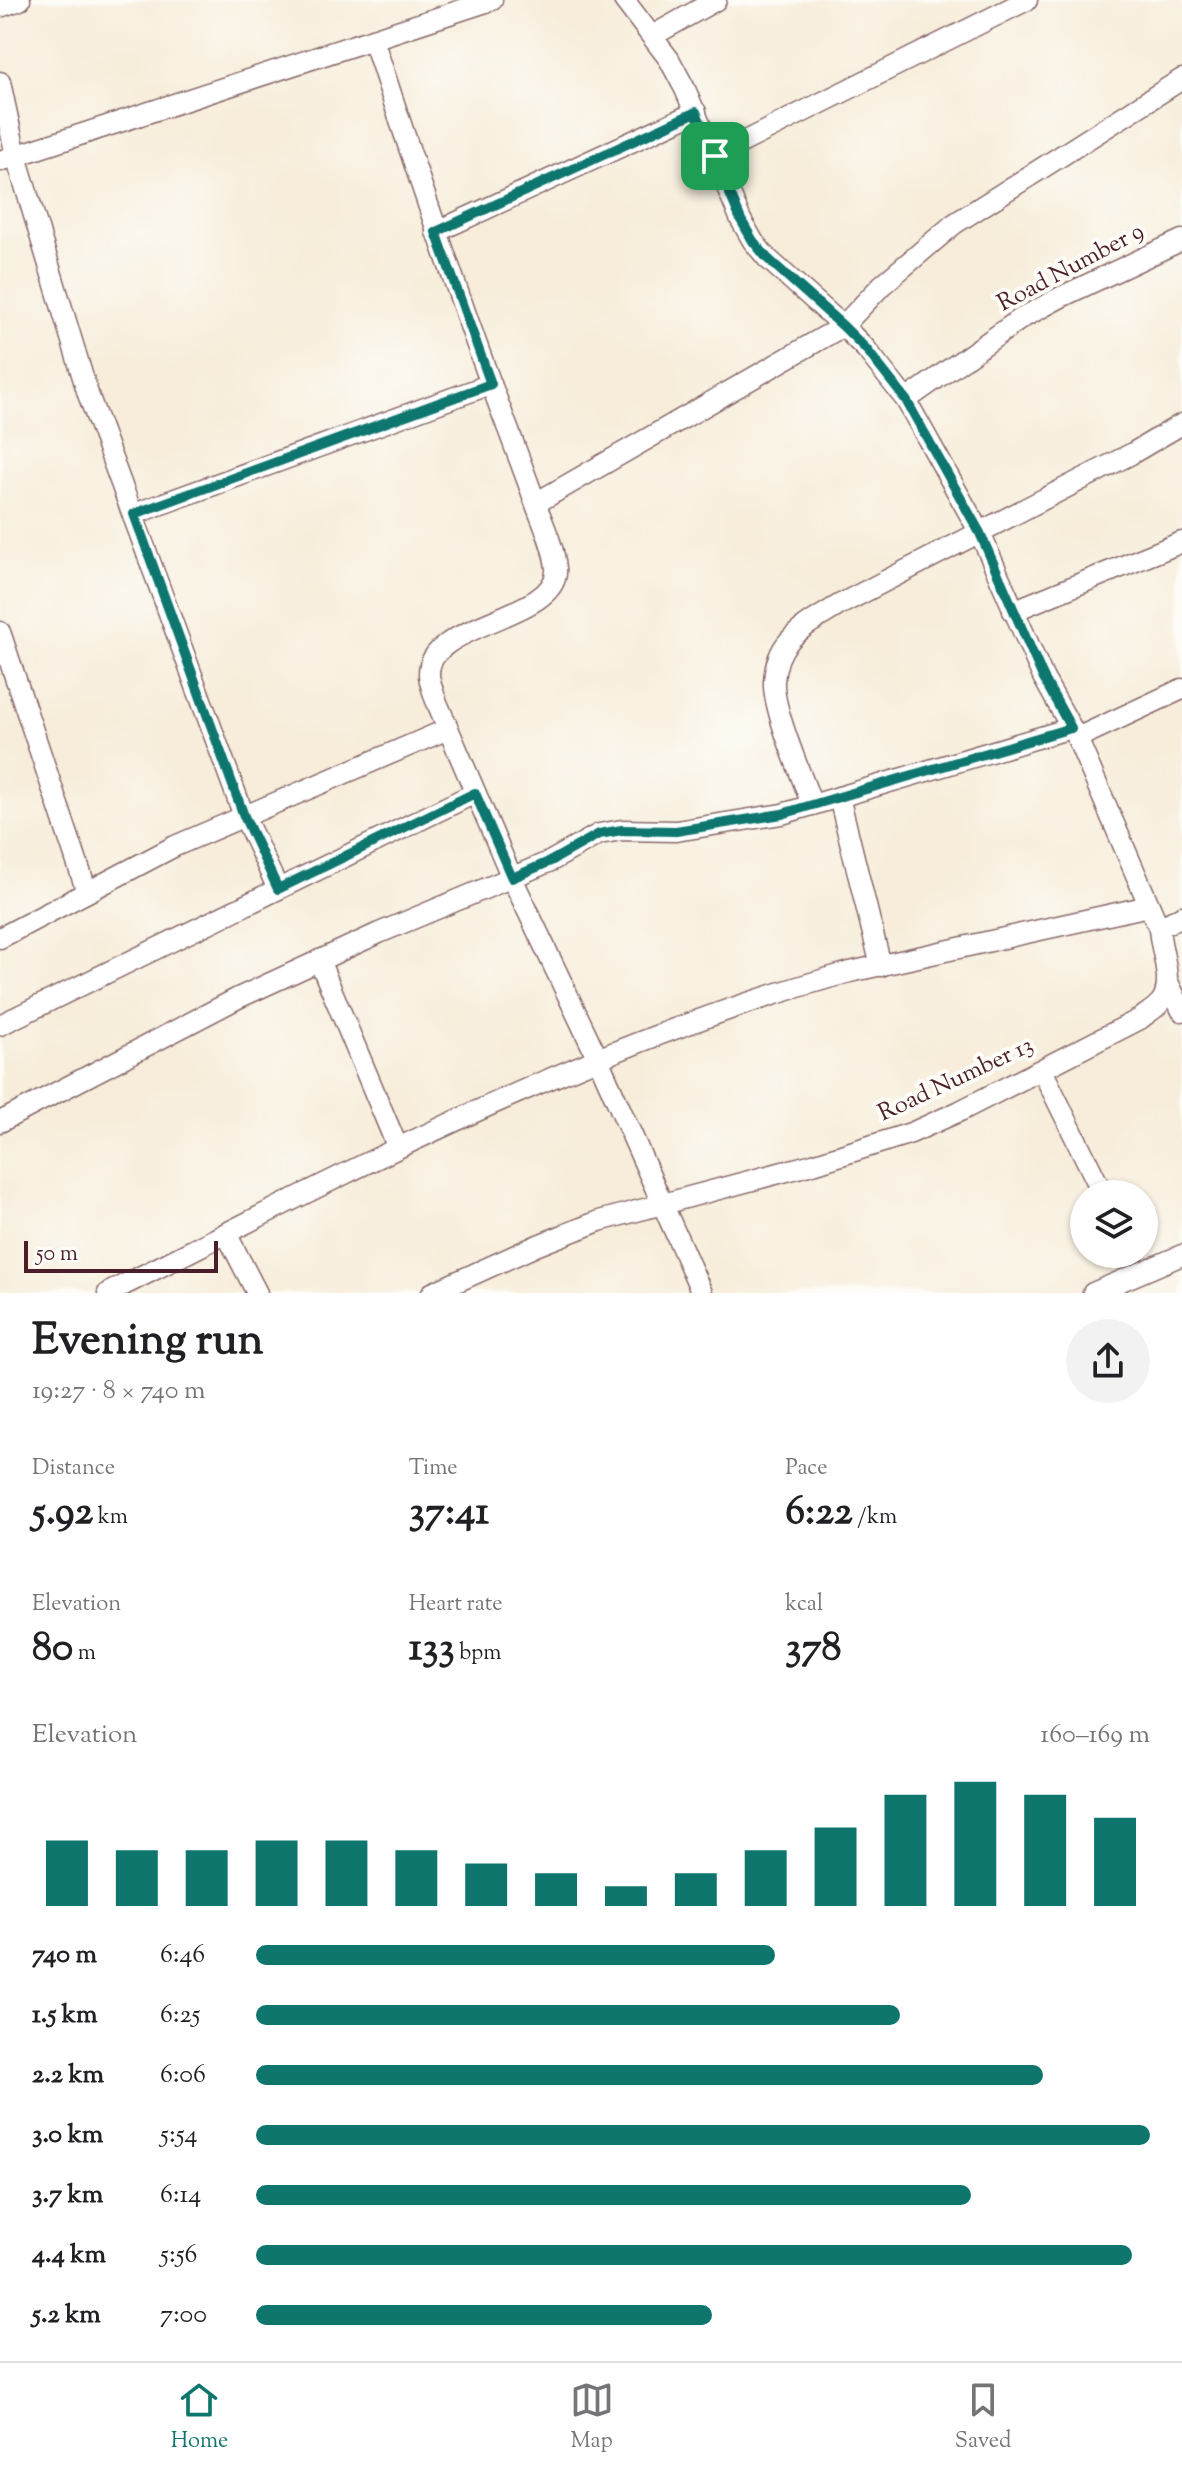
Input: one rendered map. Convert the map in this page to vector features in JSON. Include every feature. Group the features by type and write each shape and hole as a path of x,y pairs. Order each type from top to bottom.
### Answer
{"street":[{"path":"0,7 20,0"},
{"path":"8,159 492,0"},
{"path":"624,0 669,59 753,241 767,258 866,349 906,400 980,533 1043,677 1074,733 1159,928 1168,982 1182,1011"},
{"path":"652,36 716,0"},
{"path":"715,156 1027,0"},
{"path":"373,39 436,232 536,503 557,572 547,593 523,608 460,636 437,651 429,672 435,698 512,878 598,1059 702,1293"},
{"path":"536,503 843,326 882,285 954,224 1182,79"},
{"path":"0,82 8,159 88,394 244,816 278,889"},
{"path":"436,232 696,112"},
{"name":"Road Number 9","path":"906,400 1022,318 1182,240"},
{"path":"134,514 491,384"},
{"path":"812,805 777,706 773,684 777,660 788,642 839,605 1160,439 1182,424"},
{"path":"1013,611 1182,542"},
{"path":"0,632 87,892"},
{"path":"0,1122 133,1051 319,960 551,861 599,834 622,830 676,831 782,814 1074,733 1182,689"},
{"path":"0,938 175,846 448,729"},
{"path":"0,1025 475,793"},
{"path":"839,797 881,966"},
{"path":"108,1293 397,1146 598,1059 802,985 1149,906"},
{"path":"1159,928 1182,916"},
{"path":"319,960 397,1146"},
{"name":"Road Number 13","path":"432,1293 599,1221 813,1164 911,1133 1140,1019 1161,1002 1168,982"},
{"path":"1042,1070 1096,1180"},
{"path":"226,1233 257,1293"},
{"path":"1158,1259 1182,1255"},
{"path":"1093,1293 1130,1268"}],"route":[{"path":"696,112 715,156 753,241 767,258 866,349 906,400 980,533 1043,677 1071,728 782,814 676,831 622,830 599,834 551,861 512,878 475,793 278,889 244,816 134,514 491,384 436,232 696,112"}]}
